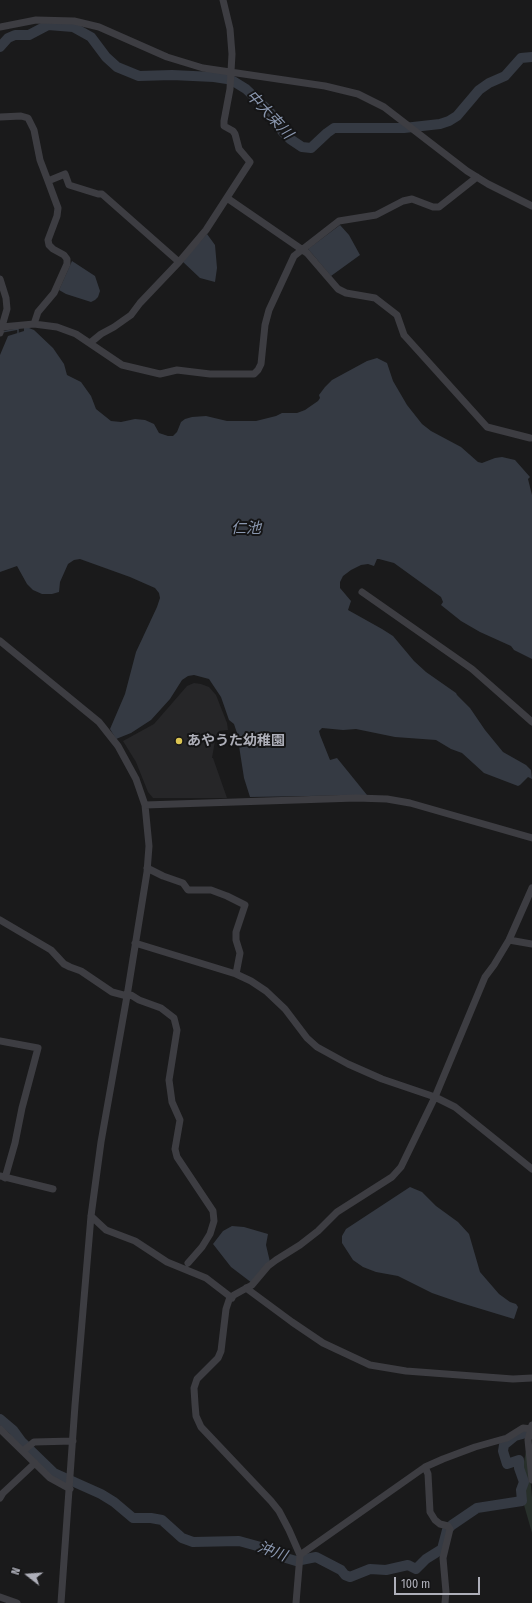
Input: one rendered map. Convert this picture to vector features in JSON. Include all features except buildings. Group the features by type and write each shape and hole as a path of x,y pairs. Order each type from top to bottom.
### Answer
{"street":[{"path":"90,343 101,334 131,315 140,303 179,262 206,230 250,162 239,149 233,131 224,126 231,77 232,54 230,29 223,0"},
{"path":"0,27 36,20 80,22 105,30 167,57 231,77 325,86 350,91 380,105 477,177 532,206"},
{"path":"0,117 21,116 28,118 34,130 40,160 58,208 57,216 48,240 49,245 53,250 64,255 68,264 54,293 38,312 34,324"},
{"path":"48,181 64,174 69,185 102,194 179,262"},
{"path":"0,279 6,298 7,309 1,330 34,324 57,327 69,331 90,343 122,365 160,374 177,370 210,374 254,374 261,364 265,325 269,310 294,256 339,222 376,215 403,201 412,199 432,207 439,206 477,177"},
{"path":"227,198 307,253 338,289 346,293 375,298 397,314 404,335 487,427 531,439"},
{"path":"362,592 472,669 532,722"},
{"path":"0,641 99,722 118,746 136,779 145,805 150,846 148,868 135,943 128,996 101,1142 91,1216 61,1603"},
{"path":"145,805 356,798 387,799 410,803 532,838"},
{"path":"148,868 183,884 188,890 211,890 228,896 245,905 236,932 236,940 240,952 236,974"},
{"path":"296,1603 300,1559 279,1511 201,1427 196,1416 194,1388 197,1379 218,1358 221,1351 224,1317 226,1309 232,1298 252,1285 268,1266 318,1231 337,1212 392,1177 404,1162 435,1097 486,977 509,940 532,888"},
{"path":"0,920 51,950 64,964 70,968 81,971 112,992 128,996 131,995 161,1008 174,1018 177,1030 169,1080 172,1102 180,1120 175,1149 177,1156 213,1211 214,1220 210,1234 198,1252 188,1263"},
{"path":"509,940 532,944"},
{"path":"135,943 236,974 251,981 266,991 285,1009 307,1038 317,1047 332,1056 382,1079 435,1097 455,1107 532,1169"},
{"path":"0,1041 38,1048 22,1108 15,1143 3,1177 53,1189"},
{"path":"91,1216 106,1230 135,1241 167,1262 206,1278 232,1298"},
{"path":"246,1288 323,1343 370,1365 406,1371 513,1379 532,1378"},
{"path":"300,1559 401,1483 426,1467 456,1454 507,1438 523,1428 532,1427 528,1440 532,1480"},
{"path":"0,1429 24,1450 55,1482 70,1487"},
{"path":"24,1450 34,1442 73,1441"},
{"path":"0,1498 3,1493 35,1463"},
{"path":"426,1467 428,1474 430,1512 434,1520 449,1528 443,1558 446,1592 445,1603"},
{"path":"0,1597 17,1603"}],"shaded area":[{"path":"194,683 209,687 216,695 227,723 228,730 219,731 216,735 212,758 227,798 153,798 148,792 136,762 123,741 154,724 187,686"},
{"path":"527,1446 532,1497 532,1533 524,1505 523,1490 525,1482 522,1472"}],"water":[{"path":"340,225 349,235 360,255 331,276 308,249"},
{"path":"207,234 215,245 217,268 215,282 200,278 182,261"},
{"path":"72,261 95,276 100,291 95,300 91,302 66,294 59,290"},
{"name":"仁池","path":"29,326 29,328 34,330 53,348 64,364 67,375 81,382 91,396 96,409 111,421 121,422 135,419 145,420 154,424 159,433 173,436 177,432 181,422 192,417 206,416 227,421 256,421 282,413 297,413 305,410 318,401 320,398 319,395 332,380 367,361 377,358 387,363 393,381 407,405 422,424 431,431 461,447 478,462 482,463 502,457 515,460 530,477 528,479 532,495 532,659 514,650 511,646 480,632 461,621 441,605 443,602 441,597 394,563 377,559 374,566 368,564 361,565 343,576 340,582 340,588 351,601 348,610 393,636 414,661 426,672 456,693 470,708 485,730 503,752 526,765 531,770 532,779 528,777 518,786 484,773 462,753 451,749 436,740 395,737 356,729 343,730 322,728 319,731 320,735 330,760 337,758 367,795 250,797 244,778 237,733 234,724 229,720 221,697 209,679 194,675 188,676 182,680 170,699 151,720 131,733 116,739 110,729 125,694 136,652 157,607 160,598 159,593 155,588 130,577 80,559 74,560 68,564 60,582 59,592 52,594 42,594 33,590 27,584 17,566 0,572 0,355 8,336 24,331 24,327"},
{"path":"410,1187 422,1192 436,1206 458,1222 469,1234 480,1272 499,1294 510,1302 516,1304 518,1307 514,1319 432,1293 398,1276 376,1272 363,1267 353,1260 342,1243 342,1236 346,1229"},
{"path":"232,1226 244,1227 268,1234 266,1245 270,1262 252,1283 231,1267 213,1244 223,1231"}],"waterway":[{"name":"中大束川","path":"0,47 8,38 15,35 29,35 48,25 73,27 91,37 106,57 117,67 139,76 172,75 214,77 233,81 246,89 269,111 278,122 282,131 290,139 302,147 311,148 334,128 404,128 440,124 449,121 457,116 479,90 489,83 505,76 521,58 532,57"},
{"path":"2,332 18,329 18,333"},
{"name":"沖川","path":"0,1419 13,1430 21,1441 54,1473 101,1494 114,1502 133,1518 151,1518 162,1520 182,1538 193,1542 239,1541 279,1552 286,1558 296,1561 316,1557 341,1570 345,1575 350,1577 370,1569 386,1570 408,1565 416,1569 426,1559 442,1549 447,1530 477,1508 522,1501 521,1490 524,1482 519,1468 519,1460 507,1464 503,1451 504,1445 515,1436 526,1433"}],"place":[{"name":"あやうた幼稚園","path":"179,741"}]}
